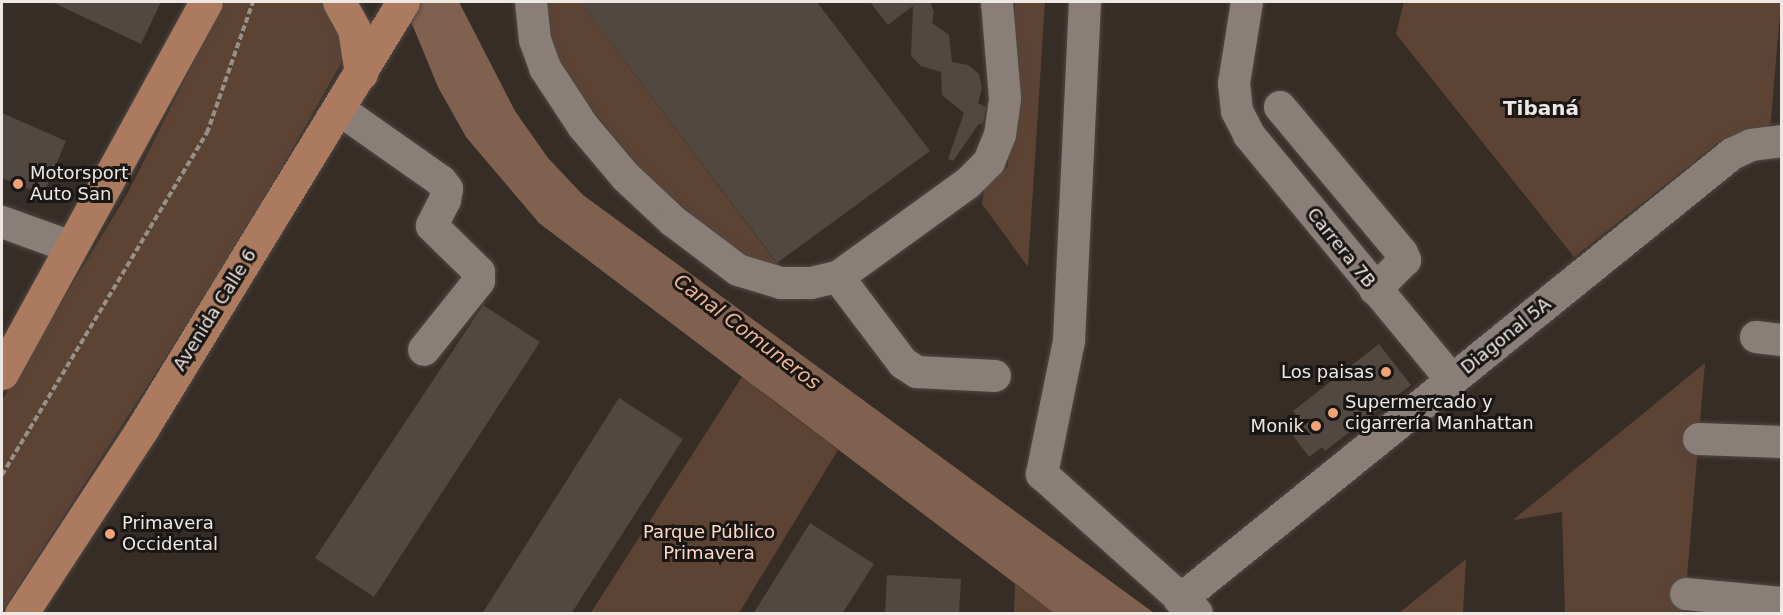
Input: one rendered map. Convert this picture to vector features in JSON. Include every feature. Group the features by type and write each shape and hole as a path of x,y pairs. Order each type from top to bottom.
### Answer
{"main road":[{"path":"2,373 206,2"},
{"path":"339,2 354,30 361,73"},
{"name":"Avenida Calle 6","path":"21,614 100,496 340,110 403,2"}],"street":[{"path":"531,2 535,40 558,91 604,153 650,201 738,270 781,283 811,284 838,277 968,183 989,162 1000,135 1005,98 997,2"},
{"path":"1085,2 1069,342 1042,474 1189,607"},
{"name":"Carrera 7B","path":"1247,2 1234,83 1237,111 1249,135 1451,380"},
{"path":"1280,107 1402,253 1405,260 1376,290"},
{"path":"340,110 441,181 447,189 445,200 432,226 479,273 479,281 424,350"},
{"name":"Diagonal 5A","path":"1189,607 1451,380 1732,154 1766,143"},
{"path":"2,222 71,247"},
{"path":"838,277 903,363 916,372 995,376"},
{"path":"1699,439 1782,442"},
{"path":"1686,594 1782,603"}],"path":[{"path":"2,475 207,133 253,2"}],"green space":[{"path":"224,2 325,2 334,11 346,55 237,246 2,612 2,400 127,194"},
{"path":"546,2 580,2 778,265 763,276 644,173 559,69 545,15"},
{"path":"1015,2 1045,2 1028,267 982,204 985,183 1008,167"},
{"path":"1404,2 1781,2 1770,131 1722,140 1574,257 1396,34"},
{"path":"1705,363 1684,613 1565,613 1562,512 1513,520"},
{"name":"Parque Público Primavera","path":"742,377 838,450 739,613 590,614"},
{"path":"1466,559 1463,613 1399,613"},
{"path":"1015,584 1054,613 1014,614"}],"water":[{"name":"Canal Comuneros","path":"403,2 459,2 515,111 548,158 583,195 1154,613 1054,613 539,223 466,137 438,87"}],"building":[{"path":"52,2 161,2 141,44"},
{"path":"580,2 817,2 930,151 777,263"},
{"path":"870,2 930,2 934,12 932,23 949,35 952,62 968,65 979,74 982,88 978,103 986,107 983,123 978,125 953,161 948,159 964,113 942,95 941,72 921,66 911,56 913,6 888,25"},
{"path":"2,113 66,141 43,195 2,178"},
{"path":"483,305 540,342 374,597 315,558"},
{"path":"1379,344 1411,385 1325,451 1322,447 1309,457 1289,430 1301,421 1293,411"},
{"path":"619,398 683,439 571,614 482,614"},
{"path":"810,523 874,564 842,614 753,614"},
{"path":"887,575 961,579 959,614 885,614"}],"place":[{"name":"Motorsport Auto San","path":"18,184"},
{"name":"Los paisas","path":"1386,372"},
{"name":"Supermercado y cigarrería Manhattan","path":"1333,413"},
{"name":"Monik","path":"1316,426"},
{"name":"Primavera Occidental","path":"110,534"}],"district":[{"name":"Tibaná","path":"1541,108"}]}
